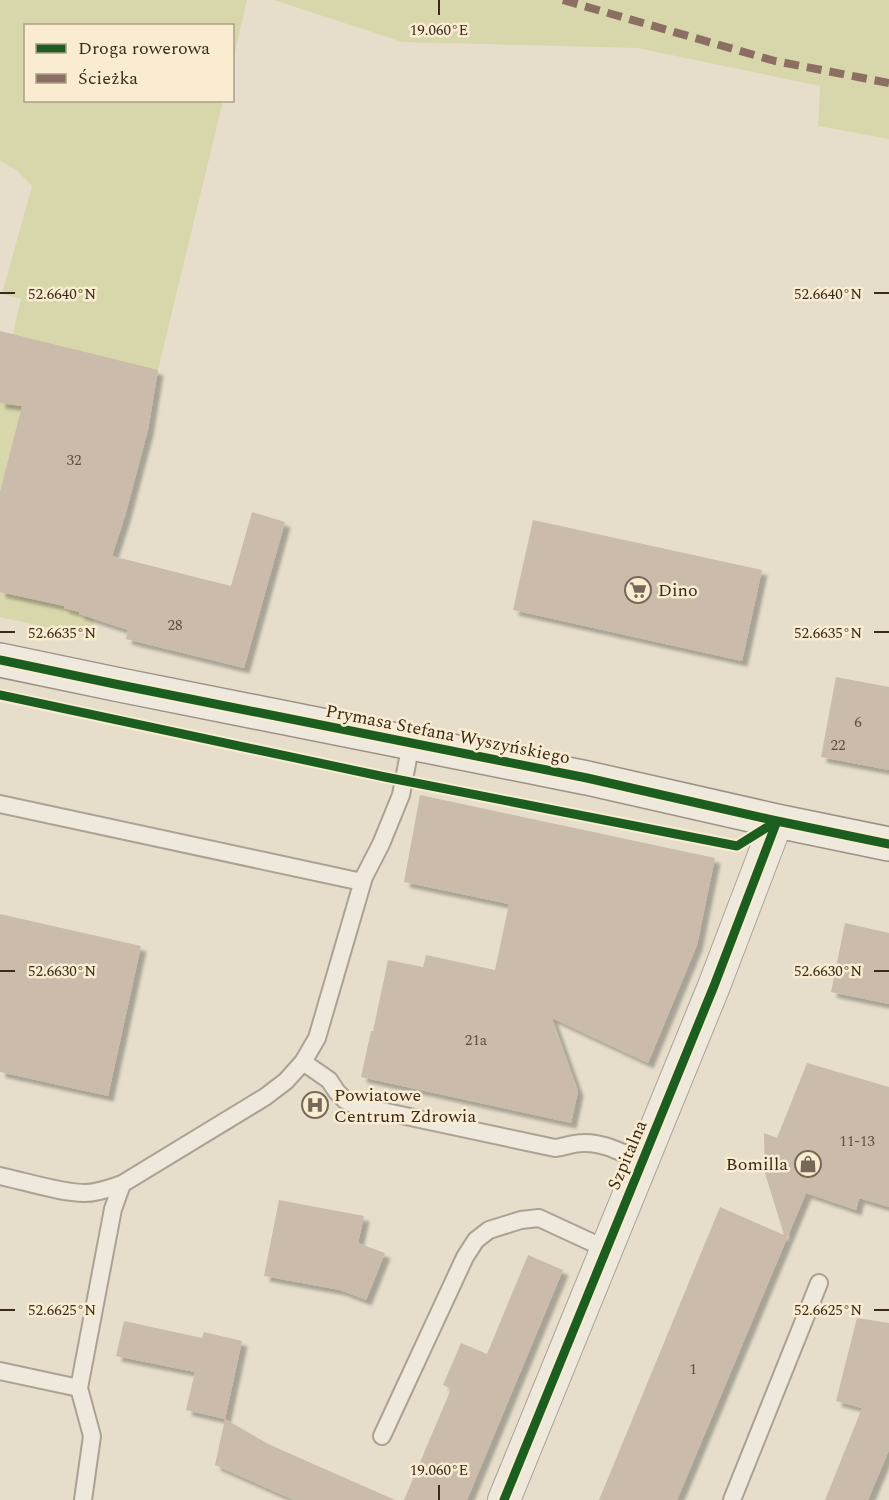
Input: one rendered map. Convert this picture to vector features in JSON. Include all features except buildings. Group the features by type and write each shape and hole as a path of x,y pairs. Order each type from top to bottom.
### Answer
{"main road":[{"name":"Prymasa Stefana Wyszyńskiego","path":"0,660 587,778 889,844"}],"street":[{"name":"Szpitalna","path":"504,1500 714,986 777,821"}],"lane":[{"path":"0,1176 60,1190 85,1193 104,1190 122,1184 265,1097 286,1081 303,1062 317,1038 362,882 401,795 411,743"},
{"path":"0,804 362,882"},
{"path":"303,1062 329,1080 337,1092 354,1105 555,1148 596,1143 643,1161"},
{"path":"83,1500 92,1436 79,1388 113,1209 122,1184"},
{"path":"382,1436 465,1257 476,1240 489,1230 521,1220 539,1218 606,1249"},
{"path":"732,1500 819,1283"},
{"path":"0,1371 79,1388"}],"green space":[{"path":"0,0 247,0 234,57 234,24 24,24 24,102 223,102 158,370 148,430 90,637 0,617 0,387 21,299 2,294 32,186 15,169 0,161"},
{"path":"274,0 889,0 889,139 818,126 820,86 637,48 402,42"}],"marked path":[{"path":"563,0 775,61 889,83"}],"cycle path":[{"path":"0,660 587,778 889,844"},
{"path":"0,695 385,777 737,846 777,821"},
{"path":"504,1500 714,986 777,821"}],"place":[{"name":"Dino","path":"638,590"},
{"name":"Powiatowe Centrum Zdrowia","path":"315,1105"},
{"name":"Bomilla","path":"808,1164"}]}
